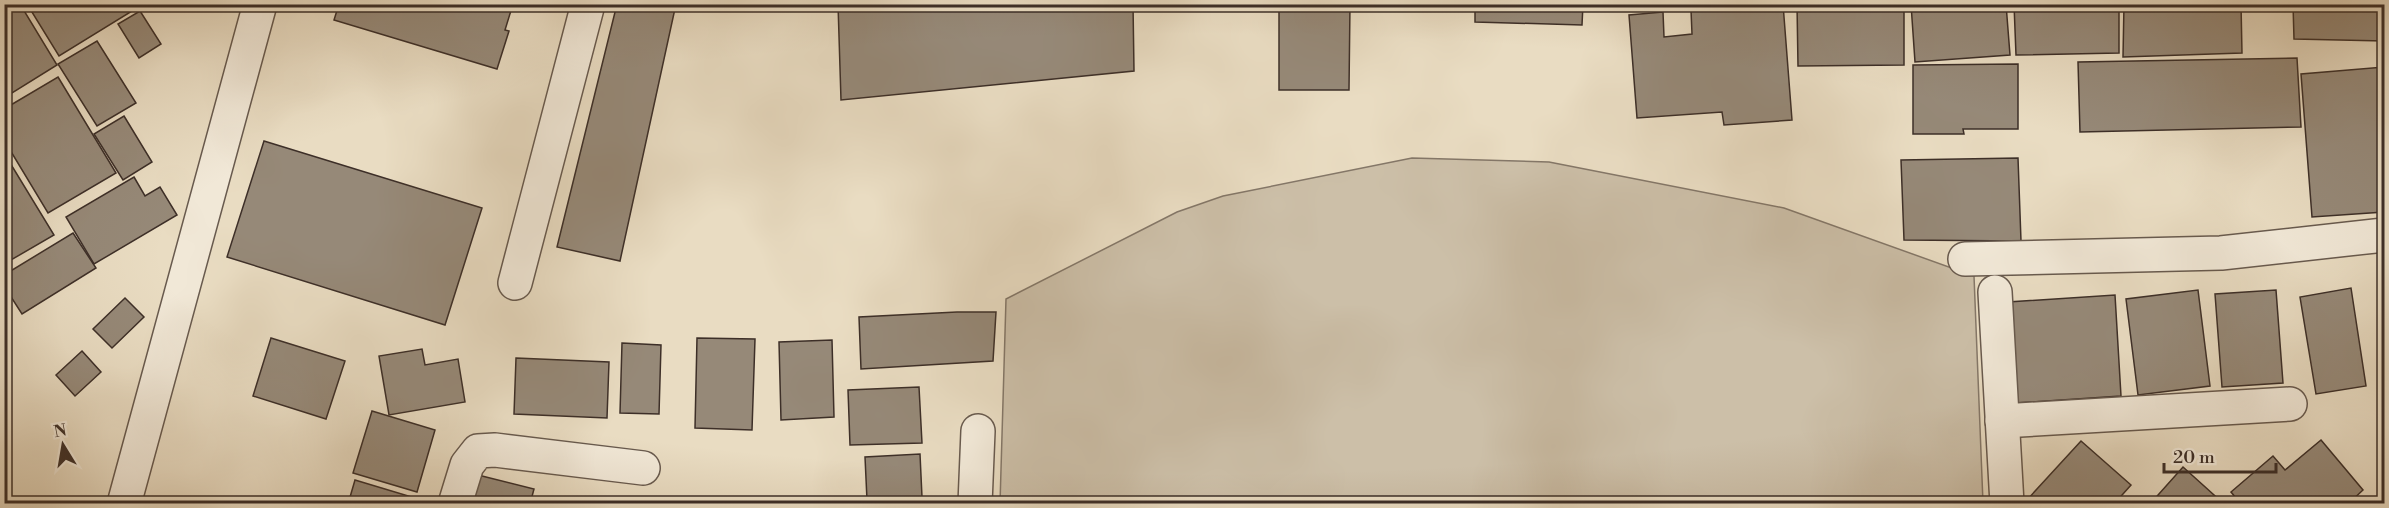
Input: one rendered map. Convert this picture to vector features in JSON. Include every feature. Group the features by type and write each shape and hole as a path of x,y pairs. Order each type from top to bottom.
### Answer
{"street":[{"path":"123,504 260,4"},
{"path":"515,284 588,4"},
{"path":"1965,259 2221,252 2385,235"},
{"path":"1995,292 2007,504"},
{"path":"2002,420 2290,404"},
{"path":"975,504 978,431"},
{"path":"455,504 467,465 478,451 495,450 643,468"}],"shaded area":[{"path":"1412,158 1549,162 1784,208 1974,276 1983,503 1000,504 1006,299 1177,212 1223,196"}],"building":[{"path":"4,4 20,4 57,65 4,98"},
{"path":"27,4 135,4 137,8 59,56"},
{"path":"339,4 513,4 505,30 509,31 497,69 334,20"},
{"path":"617,4 676,4 620,261 557,247"},
{"path":"838,4 1133,4 1134,71 841,100"},
{"path":"1279,4 1350,4 1349,90 1279,90"},
{"path":"1475,4 1583,4 1582,25 1475,22"},
{"path":"1783,4 1792,120 1724,125 1722,112 1637,118 1629,15 1663,12 1664,37 1692,34 1691,10"},
{"path":"1797,4 1904,4 1904,65 1798,66"},
{"path":"1911,4 2006,4 2010,55 1915,62"},
{"path":"2014,4 2119,4 2119,53 2016,55"},
{"path":"2124,4 2241,4 2242,53 2123,57"},
{"path":"2293,4 2384,4 2384,41 2294,39"},
{"path":"140,11 161,44 139,58 118,24"},
{"path":"97,41 136,103 97,126 58,64"},
{"path":"2297,58 2301,127 2080,132 2078,62"},
{"path":"2018,64 2018,129 1963,129 1964,134 1913,134 1913,65"},
{"path":"2384,67 2384,212 2312,217 2301,74"},
{"path":"58,77 116,173 48,213 4,140 4,109"},
{"path":"124,116 152,162 123,180 94,134"},
{"path":"264,141 482,208 445,325 227,257"},
{"path":"4,153 54,235 4,264"},
{"path":"2018,158 2021,241 1904,240 1901,160"},
{"path":"134,177 145,196 160,187 177,215 94,264 66,217"},
{"path":"73,233 96,268 22,314 4,286 4,275"},
{"path":"2351,288 2366,386 2316,394 2300,297"},
{"path":"2198,290 2210,386 2138,395 2126,299"},
{"path":"2276,290 2283,383 2222,387 2215,294"},
{"path":"2115,295 2121,396 2015,403 2008,302"},
{"path":"125,298 144,317 112,348 93,329"},
{"path":"996,312 993,361 861,369 859,317"},
{"path":"271,338 345,361 326,419 253,396"},
{"path":"697,338 755,339 752,430 695,428"},
{"path":"832,340 834,417 781,420 779,342"},
{"path":"622,343 661,345 659,414 620,413"},
{"path":"422,349 425,365 458,359 465,402 389,415 379,356"},
{"path":"82,351 101,372 75,396 56,375"},
{"path":"516,358 609,362 607,418 514,414"},
{"path":"919,387 922,443 850,445 848,390"},
{"path":"372,411 435,430 417,492 353,473"},
{"path":"2321,440 2363,490 2348,504 2241,504 2231,492 2273,456 2285,470"},
{"path":"2081,441 2131,485 2114,504 2028,504 2026,501"},
{"path":"920,454 922,497 867,500 865,457"},
{"path":"2183,467 2224,504 2150,504"},
{"path":"474,474 534,489 530,504 466,504"},
{"path":"355,480 415,498 414,504 348,504"}]}
